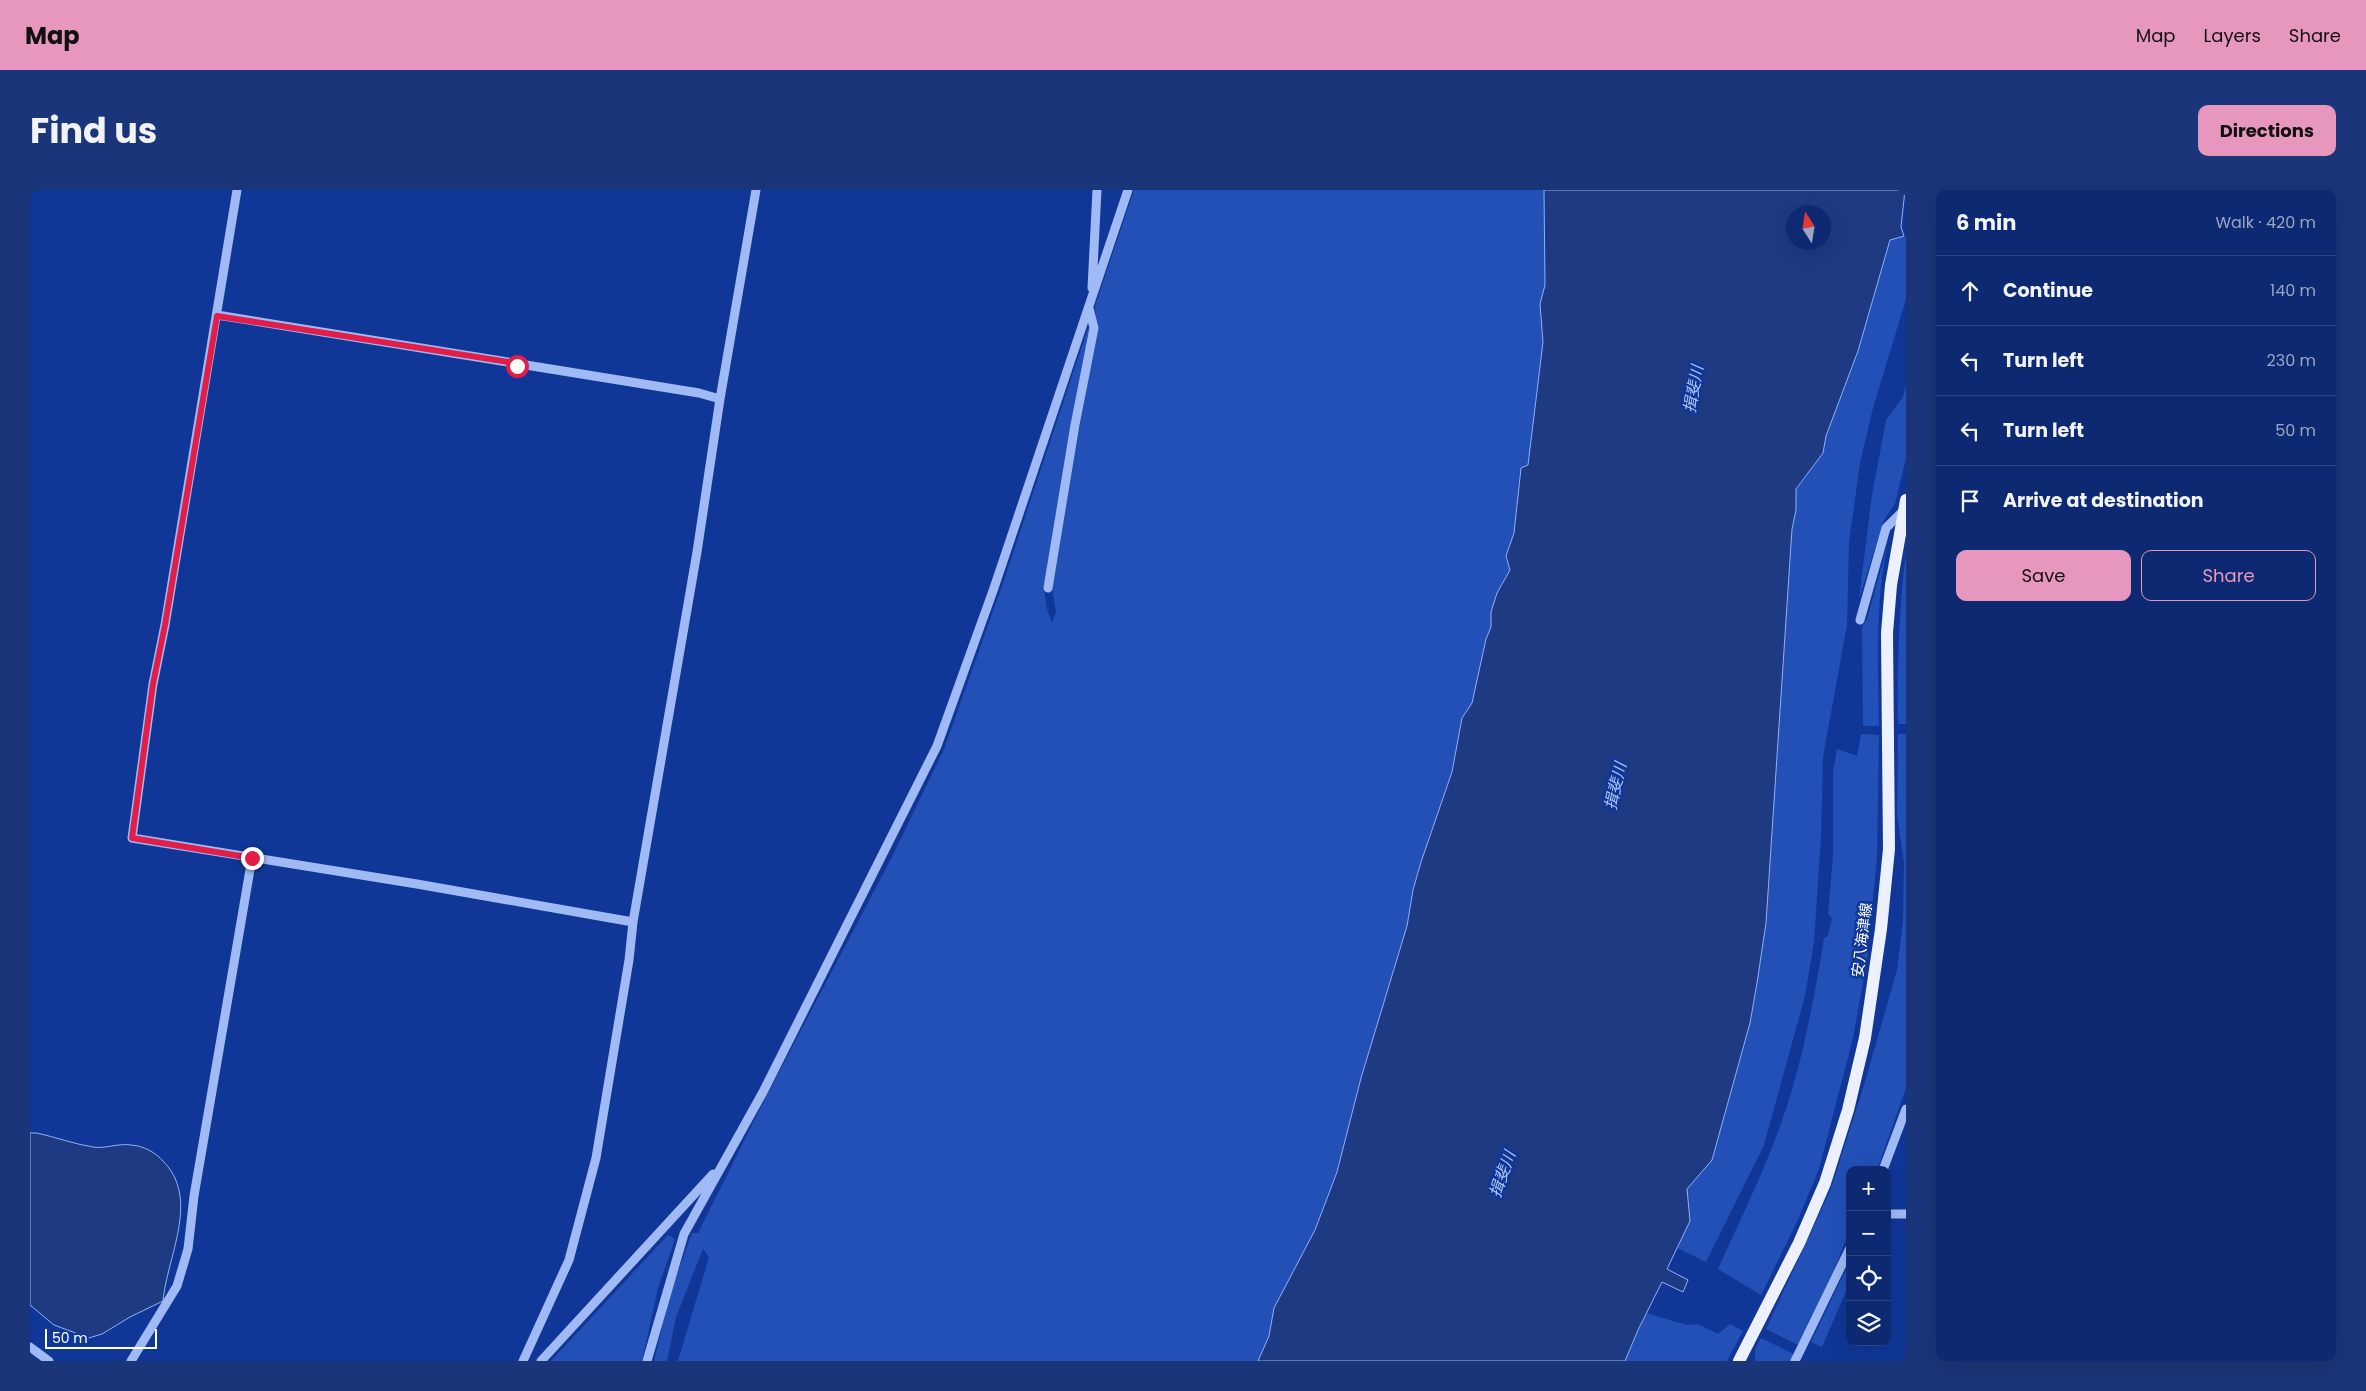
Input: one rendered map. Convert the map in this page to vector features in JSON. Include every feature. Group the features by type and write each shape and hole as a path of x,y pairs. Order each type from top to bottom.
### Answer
{"main road":[{"name":"安八海津線","path":"1739,1361 1746,1355 1825,1183 1848,1110 1865,1038 1881,929 1889,850 1887,633 1891,585 1904,506"}],"street":[{"path":"237,190 165,625 153,684 132,838 633,922"},
{"path":"523,1361 569,1260 596,1158 629,960 633,922 697,552 720,399 756,190"},
{"path":"1048,588 1075,425 1094,328 1090,304 1097,190"},
{"path":"647,1361 684,1234 772,1074 937,746 994,588 1128,190"},
{"path":"217,316 699,393 720,399"},
{"path":"1860,620 1886,528 1904,506"},
{"path":"131,1361 177,1286 188,1249 196,1178 252,858"},
{"path":"1885,1166 1906,1109"},
{"path":"541,1361 723,1163"},
{"path":"1891,1214 1906,1214"},
{"path":"1795,1361 1846,1256"},
{"path":"30,1347 49,1361"}],"shaded area":[{"path":"1134,190 1544,190 1545,285 1540,304 1543,342 1528,465 1519,475 1518,509 1514,533 1506,556 1510,570 1497,593 1491,612 1491,627 1486,639 1472,703 1462,719 1452,772 1421,862 1413,890 1407,926 1361,1078 1337,1172 1315,1230 1274,1308 1269,1336 1258,1361 678,1361 709,1257 703,1249 676,1317 667,1361 654,1361 670,1294 692,1233 698,1233 768,1093 892,857 944,749 1003,583 1088,328 1090,329 1044,587 1047,609 1052,623 1056,612 1052,588 1097,326 1095,306"},
{"path":"1906,237 1906,299 1873,408 1860,463 1849,542 1847,625 1823,757 1821,837 1814,942 1805,996 1764,1145 1706,1262 1677,1248 1690,1221 1687,1189 1712,1160 1750,1023 1766,923 1796,490 1823,453 1826,436 1858,351 1890,239"},
{"path":"1906,385 1906,458 1895,504 1884,520 1859,599 1872,495 1886,420 1903,397"},
{"path":"1887,547 1879,614 1879,726 1863,726 1862,627 1867,619"},
{"path":"1906,551 1906,724 1898,724 1899,638"},
{"path":"1861,734 1879,735 1877,858 1867,960 1853,1038 1819,1169 1797,1222 1761,1295 1718,1269 1768,1156 1786,1110 1798,1068 1811,1012 1824,938 1828,936 1832,918 1828,914 1833,855 1833,772 1837,749 1857,756"},
{"path":"1898,734 1906,734 1906,1088 1878,1166 1846,1166 1846,1239 1834,1272 1798,1345 1766,1329 1830,1191 1864,1085 1897,970 1903,921 1904,863 1897,814"},
{"path":"668,1235 675,1239 658,1288 642,1361 551,1361"},
{"path":"1846,1269 1846,1292 1822,1347 1811,1342"},
{"path":"1646,1313 1687,1325 1698,1324 1718,1334 1730,1324 1743,1331 1727,1361 1625,1361"},
{"path":"1761,1338 1794,1354 1791,1361 1755,1361 1755,1349"}],"water":[{"name":"揖斐川","path":"1544,190 1905,190 1901,227 1904,236 1890,240 1858,351 1826,436 1823,453 1796,489 1766,923 1750,1023 1712,1160 1687,1189 1690,1221 1667,1269 1688,1280 1683,1292 1662,1282 1625,1361 1258,1361 1269,1336 1274,1308 1315,1230 1337,1172 1361,1078 1407,926 1413,890 1421,862 1452,772 1462,718 1472,703 1486,639 1491,627 1491,612 1497,593 1510,570 1506,556 1514,533 1521,468 1528,465 1543,342 1540,304 1545,285"},
{"path":"30,1133 37,1133 93,1147 136,1146 149,1150 164,1162 174,1177 180,1194 181,1211 163,1301 130,1317 102,1334 89,1338 54,1325 30,1305"}],"route":[{"path":"252,858 132,838 153,684 165,625 205,376 217,316 515,363 517,366"}]}
